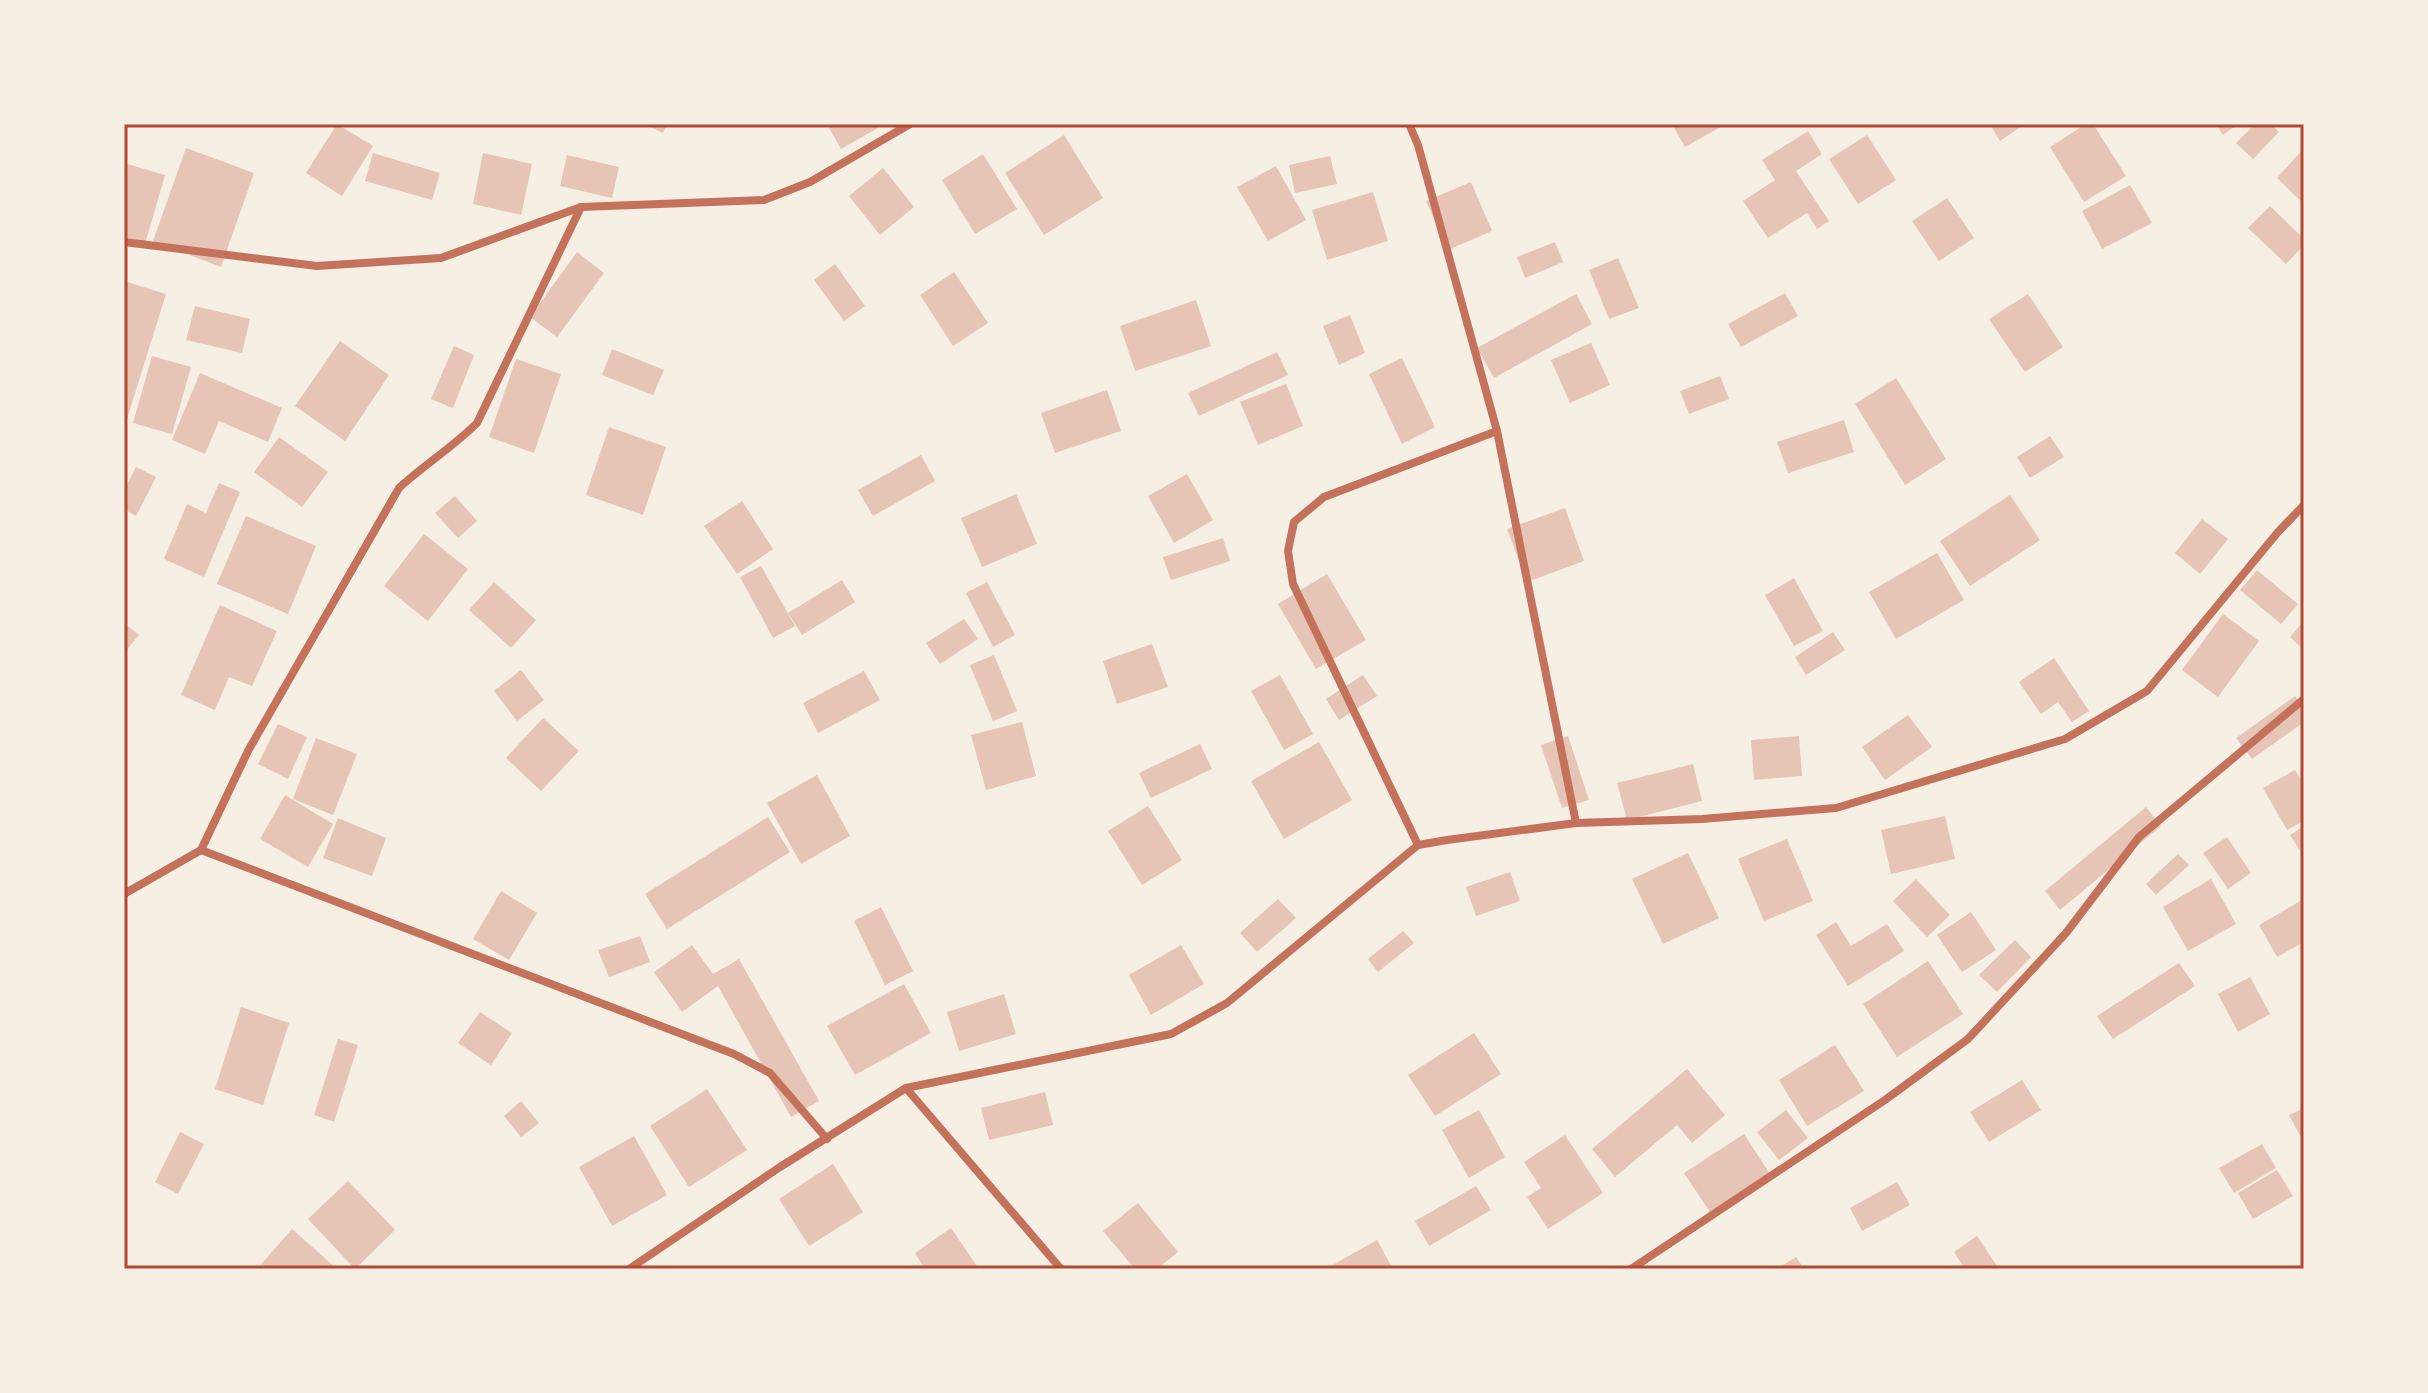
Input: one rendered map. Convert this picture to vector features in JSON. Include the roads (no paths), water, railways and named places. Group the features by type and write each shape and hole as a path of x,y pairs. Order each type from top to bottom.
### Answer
{"street":[{"path":"124,242 317,266 441,258 581,207 764,200 810,182 910,124"},
{"path":"1409,124 1418,145 1497,431 1576,823"},
{"path":"124,894 201,850 248,751 399,488 424,464 462,438 477,423 581,207"},
{"path":"1418,845 1293,584 1288,551 1294,522 1324,497 1497,431"},
{"path":"629,1269 780,1167 906,1088 1171,1034 1227,1003 1418,845 1576,823 1702,819 1836,808 2065,739 2147,691 2278,532 2304,505"},
{"path":"1631,1269 1885,1100 1968,1039 2066,933 2139,837 2304,699"},
{"path":"201,850 734,1054 770,1073 827,1139"},
{"path":"906,1088 1061,1269"}]}
